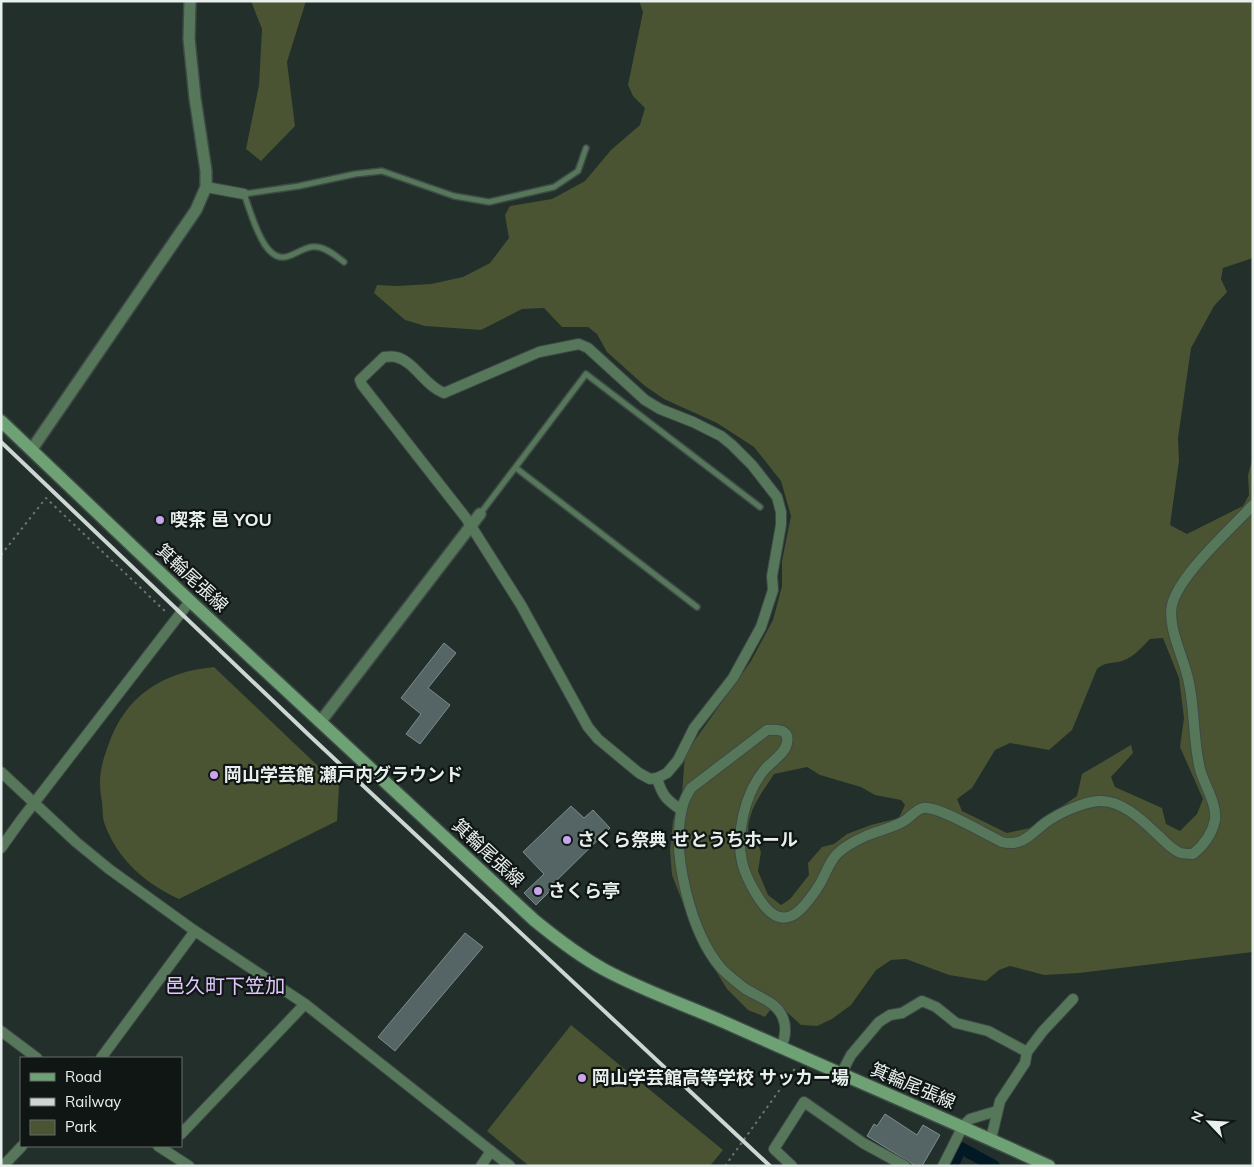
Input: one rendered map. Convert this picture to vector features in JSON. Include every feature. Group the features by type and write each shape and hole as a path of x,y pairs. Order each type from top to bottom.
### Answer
{"main road":[{"name":"箕輪尾張線","path":"1,421 190,601 534,920 564,945 604,970 639,986 963,1126 1049,1166"}],"street":[{"path":"32,450 196,210 206,187 205,161 195,98 189,39 190,1"},
{"path":"206,187 244,194"},
{"path":"579,344 588,348 645,400 660,409 721,436 732,444 752,465 777,497 781,512 781,525 772,576 773,590 761,627 733,678 694,728 678,760 667,773 658,778 650,779 639,774 598,739 588,727 521,604 466,518 362,385 360,380 384,357 396,357 406,362 436,390 444,393 539,352 579,344"},
{"path":"782,1047 785,1025 781,1013 771,1003 744,988 722,968 702,940 682,879 679,839 681,810 691,788 767,730 778,728 784,732 787,737 787,744 780,755 765,770 752,790 744,813 741,831 741,855 747,876 761,901 771,913 780,919 788,918 796,913 809,899 837,854 873,833 904,821 923,808 932,808 1002,842 1011,844 1024,841 1045,823 1069,809 1097,801 1105,801 1114,803 1131,812 1180,854 1193,854 1204,844 1212,832 1215,818 1214,806 1201,771 1195,744 1189,683 1171,617 1172,604 1179,589 1194,569 1253,505"},
{"path":"321,721 480,514"},
{"path":"1,848 190,601"},
{"path":"1,772 76,842 109,869 195,931 305,1004 510,1166"},
{"path":"658,778 661,793 681,810"},
{"path":"101,1057 195,931"},
{"path":"991,1139 1000,1101 1025,1063 1026,1052 1073,999"},
{"path":"841,1074 851,1055 879,1022 890,1015 902,1013 922,1001 936,1007 956,1023 988,1031 1026,1052"},
{"path":"182,1133 305,1004"},
{"path":"1,1031 36,1057"},
{"path":"792,1166 774,1149 804,1102 863,1143 905,1166"},
{"path":"943,1166 963,1126 970,1119 997,1111"},
{"path":"3,1166 21,1147"},
{"path":"165,1147 190,1166"},
{"path":"481,1166 492,1151"}],"lane":[{"path":"344,262 326,250 315,246 289,257 276,256 265,245 244,194 382,171 454,196 489,202 554,186 578,170 586,148"},
{"path":"480,514 586,374 760,507"},
{"path":"516,468 697,607"}],"path":[{"path":"1,555 46,498 175,621"},
{"path":"725,1166 803,1057"}],"green space":[{"path":"251,1 306,1 287,62 295,126 261,161 246,149 259,85 262,29"},
{"path":"639,1 1253,1 1253,258 1223,268 1221,279 1227,292 1214,306 1191,348 1178,438 1179,461 1170,525 1187,534 1243,506 1249,495 1248,475 1253,457 1253,952 1079,973 1044,975 1010,966 999,970 986,981 949,975 906,959 891,960 876,970 851,1005 832,1019 817,1026 801,1025 780,1006 773,1006 765,1017 748,1010 727,989 698,942 672,875 670,851 673,820 682,794 685,754 751,661 773,620 782,586 782,561 791,516 781,481 754,447 717,423 664,399 645,386 607,352 597,334 588,327 562,327 544,308 522,309 481,330 425,326 405,320 374,293 377,285 431,284 463,277 490,263 509,238 505,215 510,206 552,199 585,181 611,150 640,125 645,108 633,96 628,85 643,12","holes":["1163,638 1179,678 1184,718 1180,747 1203,799 1197,814 1180,831 1166,824 1162,808 1115,787 1111,777 1133,753 1131,745 1082,774 1077,796 1030,828 1007,833 962,811 957,799 972,788 995,750 1010,743 1049,750 1072,730 1097,669 1100,666 1122,661 1138,652 1150,639","807,767 820,775 861,787 875,795 901,800 905,805 899,818 871,825 847,834 834,844 822,847 808,863 809,875 790,899 781,905 768,895 758,871 761,852 756,840 748,832 750,816 756,801 774,774"]},
{"name":"岡山学芸館 瀬戸内グラウンド","path":"214,667 339,786 337,821 179,899 155,886 134,870 117,849 103,820 100,774 115,728 135,700 162,681 178,674"},
{"name":"岡山学芸館高等学校 サッカー場","path":"571,1025 723,1150 710,1166 529,1166 487,1131"}],"building":[{"path":"444,643 456,653 428,688 450,705 420,744 406,734 421,714 401,698"},
{"name":"さくら祭典 せとうちホール","path":"571,806 584,818 593,810 610,828 551,886 553,888 536,905 524,893 544,874 523,852"},
{"path":"465,933 483,947 395,1051 378,1037"},
{"path":"885,1114 917,1135 923,1125 940,1135 922,1166 916,1166 867,1136 874,1124 877,1126"}],"waterway":[{"path":"952,1166 961,1148 994,1166"}],"railway":[{"path":"1,442 311,737 770,1166"}],"place":[{"name":"喫茶 邑 YOU","path":"160,520"},
{"name":"岡山学芸館 瀬戸内グラウンド","path":"214,775"},
{"name":"さくら祭典 せとうちホール","path":"567,840"},
{"name":"さくら亭","path":"538,891"},
{"name":"岡山学芸館高等学校 サッカー場","path":"582,1078"}],"district":[{"name":"邑久町下笠加","path":"225,986"}]}
